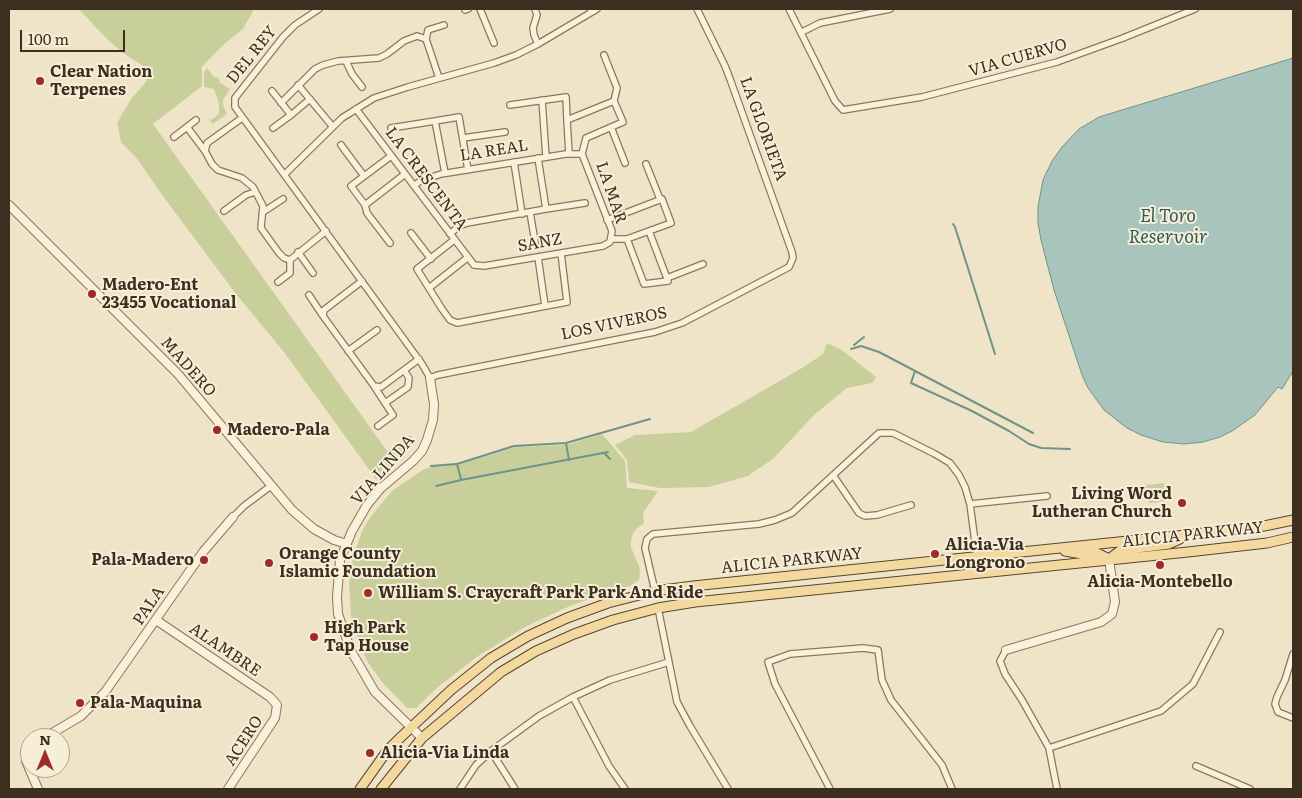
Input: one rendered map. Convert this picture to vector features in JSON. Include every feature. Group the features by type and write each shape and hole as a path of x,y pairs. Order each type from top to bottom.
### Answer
{"main road":[{"name":"ALICIA PARKWAY","path":"360,789 387,751 451,690 491,658 528,636 567,618 600,606 655,592 693,586 1186,535 1264,526 1293,520"},
{"path":"1055,549 1082,554 1097,553 1109,559 1121,550 1169,544 1186,535"},
{"name":"ALICIA PARKWAY","path":"381,789 422,738 500,672 536,651 574,634 613,620 658,608 695,602 1267,543 1293,537"},
{"path":"655,592 658,608"}],"street":[{"name":"DEL REY","path":"235,102 235,98 283,37 295,25 319,9"},
{"path":"480,9 494,43"},
{"path":"535,9 537,15 533,28 538,44"},
{"path":"285,174 342,118 374,98 516,55 538,44 594,9"},
{"name":"LA GLORIETA","path":"696,9 728,72 792,252 792,263"},
{"path":"789,9 802,32 820,23 890,9"},
{"name":"VIA CUERVO","path":"802,32 835,101 842,110 922,97 1057,62 1195,9"},
{"path":"439,78 426,39 428,30 444,25"},
{"path":"281,103 315,69 323,65 330,62 379,58 411,38 418,36 426,39"},
{"path":"582,154 586,138 623,122 614,101 617,88 604,55"},
{"path":"346,61 352,74 362,87"},
{"path":"298,85 333,127"},
{"path":"272,91 291,115"},
{"path":"510,105 566,96 569,154"},
{"path":"273,128 310,99"},
{"path":"542,100 546,157"},
{"path":"567,120 614,101"},
{"name":"VIA LINDA","path":"235,102 235,107 242,118 285,174 419,359 430,378 434,404 433,420 427,440 413,462 380,490 366,506 352,530 340,560 338,580 338,614 351,651 375,692 422,738"},
{"name":"LA CRESCENTA","path":"356,109 474,265"},
{"path":"391,128 459,117 468,170"},
{"path":"205,151 207,143 242,118"},
{"path":"174,137 196,120"},
{"path":"435,121 445,174"},
{"path":"187,127 218,170 242,178 253,187 263,206 261,228 279,253 284,258 290,260"},
{"path":"611,127 625,163"},
{"path":"463,138 505,132"},
{"path":"341,146 364,176"},
{"name":"LA REAL","path":"414,186 428,178 445,174 538,158 582,154"},
{"name":"LA MAR","path":"582,154 612,231 610,240"},
{"path":"390,243 367,213 365,205 351,186 391,156"},
{"path":"538,158 546,209"},
{"path":"514,162 522,214"},
{"path":"607,220 660,200 646,164"},
{"path":"365,205 405,174"},
{"path":"224,211 246,195 256,192"},
{"path":"263,212 283,199"},
{"name":"SANZ","path":"474,265 484,266 603,246 610,240 626,239 672,223 662,199 660,200"},
{"path":"450,234 459,226 467,223 585,203"},
{"name":"MADERO","path":"9,205 178,374 292,510 314,528 334,540 347,544"},
{"path":"530,212 535,242"},
{"path":"278,282 290,273 290,260 326,231"},
{"path":"649,231 667,278"},
{"path":"411,233 431,258"},
{"path":"626,239 644,284 668,281 667,278 703,264"},
{"path":"454,240 417,269 450,320 457,324 567,302 561,253"},
{"path":"298,252 313,273"},
{"path":"538,257 546,306"},
{"path":"429,288 468,258"},
{"name":"LOS VIVEROS","path":"430,378 438,374 655,332 682,323 785,270 792,263"},
{"path":"323,316 324,310 362,281"},
{"path":"309,295 393,415 378,426"},
{"path":"348,350 378,330"},
{"path":"374,386 381,387 419,359"},
{"path":"385,403 408,387 409,378 404,370"},
{"path":"655,592 645,548 647,540 653,534 759,524 792,513 879,433 893,433 950,463 965,487 970,504 976,557"},
{"path":"833,476 858,513 866,516 877,515 911,505"},
{"name":"PALA","path":"61,728 81,716 106,692 211,541 244,506 272,485"},
{"path":"970,504 1047,496"},
{"path":"1057,789 1049,748 1005,674 1000,661 1006,650 1101,622 1112,614 1115,602 1109,559"},
{"path":"658,608 677,702 728,789"},
{"name":"ALAMBRE","path":"156,620 270,697 277,705"},
{"path":"1049,748 1161,711 1193,684 1220,632"},
{"path":"830,789 775,684 768,662 790,654 863,648 878,650 882,680 891,700 942,765 952,789"},
{"path":"1293,654 1286,680 1276,696 1275,704 1278,712 1293,718"},
{"path":"460,789 476,765 491,751 539,716 573,697 610,680 670,662"},
{"path":"573,697 609,766 624,789"},
{"name":"ACERO","path":"228,789 275,718 277,705"},
{"path":"491,751 515,789"},
{"path":"1196,766 1250,789"}],"green space":[{"path":"79,9 254,9 243,29 224,44 202,67 202,86 153,124 387,451 410,435 416,442 376,479 284,352 236,294 138,160 121,142 117,123 131,99 146,82 149,70 123,53"},
{"path":"207,68 214,77 220,80 219,82 230,89 223,100 227,114 213,124 207,117 211,120 219,114 219,103 214,89 204,87 204,72"},
{"path":"827,343 842,350 876,377 872,383 847,388 814,415 774,458 748,476 709,487 660,488 629,482 627,460 615,445 635,435 691,432 802,368 823,354"},
{"path":"602,434 625,461 627,488 658,491 643,513 644,523 635,530 631,539 631,547 640,569 639,580 630,586 572,605 527,626 478,656 438,687 416,708 407,708 382,682 367,661 359,643 351,616 349,583 353,557 363,529 372,515 392,491 424,469 437,465 457,465 516,447 566,445"},
{"path":"1164,483 1166,501 1150,503 1132,488 1138,486"}],"water":[{"name":"El Toro Reservoir","path":"1293,58 1293,371 1282,389 1278,387 1255,415 1220,437 1203,442 1184,444 1163,442 1141,435 1127,428 1104,410 1088,388 1082,375 1054,290 1041,240 1038,207 1043,180 1052,161 1062,147 1079,129 1099,117"}],"waterway":[{"path":"953,224 995,354"},
{"path":"854,345 864,337"},
{"path":"851,349 861,346 879,352 1033,433"},
{"path":"915,371 911,383 972,411 1029,444 1041,448 1070,449"},
{"path":"569,460 566,443 650,419"},
{"path":"461,479 457,464 514,446 566,443"},
{"path":"436,486 608,452"},
{"path":"605,454 610,459"},
{"path":"431,466 456,464"}],"place":[{"name":"Clear Nation Terpenes","path":"40,81"},
{"name":"Madero-Ent 23455 Vocational","path":"92,294"},
{"name":"Madero-Pala","path":"217,430"},
{"name":"Living Word Lutheran Church","path":"1182,503"},
{"name":"Alicia-Via Longrono","path":"935,554"},
{"name":"Pala-Madero","path":"204,560"},
{"name":"Orange County Islamic Foundation","path":"269,563"},
{"name":"Alicia-Montebello","path":"1160,565"},
{"name":"William S. Craycraft Park Park And Ride","path":"368,593"},
{"name":"High Park Tap House","path":"314,637"},
{"name":"Pala-Maquina","path":"80,703"},
{"name":"Alicia-Via Linda","path":"370,753"}]}
